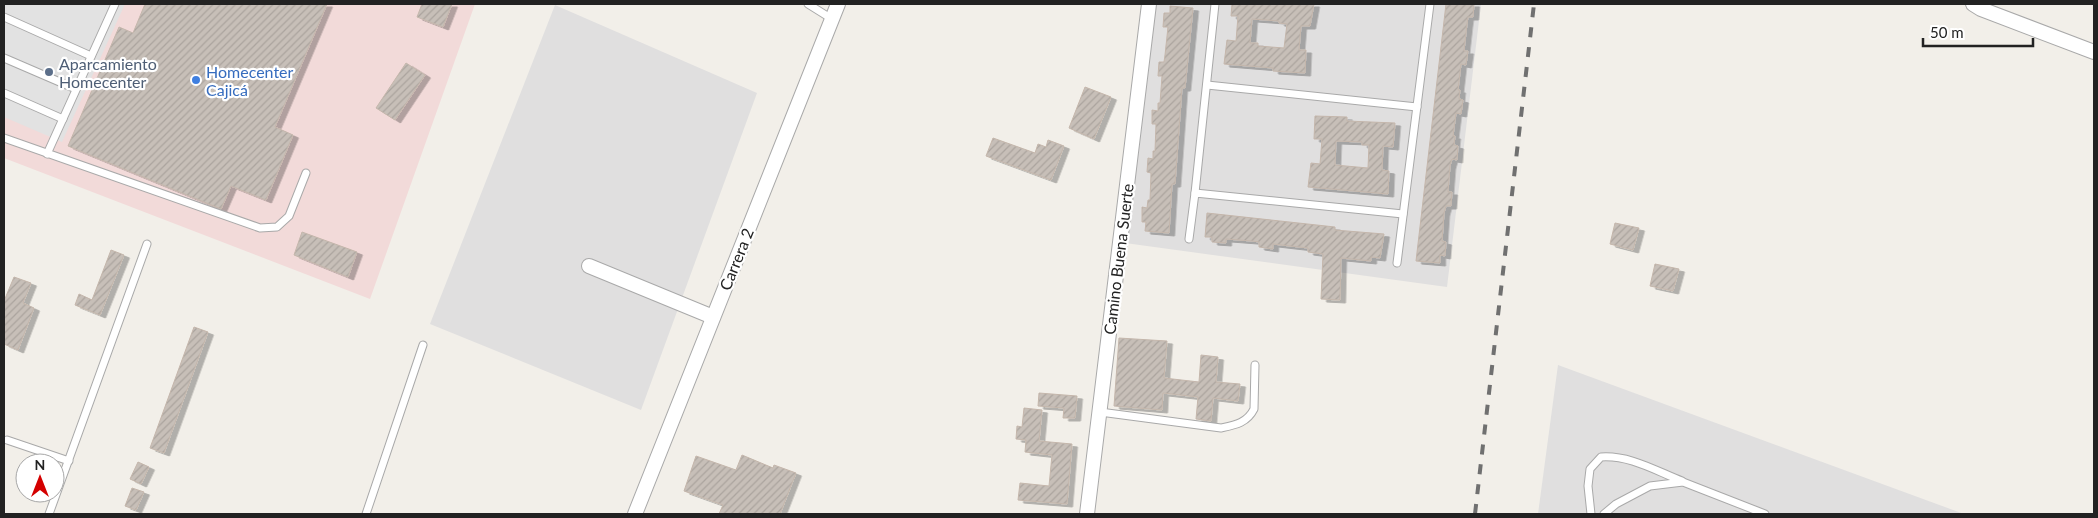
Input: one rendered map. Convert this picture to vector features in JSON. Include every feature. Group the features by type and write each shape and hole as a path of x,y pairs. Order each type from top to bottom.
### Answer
{"street":[{"name":"Carrera 2","path":"635,514 838,4"},
{"name":"Camino Buena Suerte","path":"1087,514 1149,4"},
{"path":"1974,4 1981,9 2094,52"},
{"path":"589,266 713,317"}],"lane":[{"path":"47,154 115,4"},
{"path":"808,4 832,19"},
{"path":"1189,239 1215,4"},
{"path":"1397,263 1430,4"},
{"path":"4,17 91,56"},
{"path":"4,58 76,89"},
{"path":"1207,85 1416,107"},
{"path":"4,93 63,119"},
{"path":"4,138 260,228 277,227 289,216 306,173"},
{"path":"1195,192 1403,214"},
{"path":"49,514 147,244"},
{"path":"366,514 423,345"},
{"path":"1100,412 1221,428 1240,424 1250,416 1254,409 1255,365"},
{"path":"6,440 69,461"},
{"path":"1591,514 1588,486 1590,469 1602,457 1617,456 1765,514"},
{"path":"1604,514 1616,504 1650,486 1683,482"}],"shaded area":[{"path":"4,4 475,4 370,299 4,158"},
{"name":"Aparcamiento Homecenter","path":"4,4 125,4 62,142 4,117"},
{"path":"1153,4 1481,4 1447,287 1125,243"},
{"path":"555,5 757,93 641,410 430,324"},
{"path":"1558,365 1964,514 1538,514"}],"building":[{"name":"Homecenter Cajicá","path":"145,4 327,4 275,127 293,135 266,200 231,186 221,209 68,146 119,27 133,33"},
{"path":"422,4 452,4 443,27 417,17"},
{"path":"1232,4 1314,4 1310,26 1301,26 1299,50 1306,50 1305,73 1273,71 1273,68 1224,64 1227,40 1236,41 1238,16 1231,16","holes":["1252,19 1279,21 1279,23 1287,24 1284,48 1258,46 1258,43 1250,43"]},
{"path":"1446,4 1474,4 1473,17 1468,17 1467,24 1464,51 1468,51 1466,65 1461,64 1458,90 1460,90 1459,99 1463,100 1461,114 1456,113 1453,136 1455,136 1454,145 1458,146 1457,160 1452,159 1450,166 1448,192 1452,192 1451,206 1446,206 1444,213 1442,241 1446,242 1445,256 1440,255 1440,263 1416,261"},
{"path":"1170,6 1193,8 1185,88 1182,88 1175,184 1172,184 1169,233 1145,231 1146,222 1142,222 1142,207 1147,208 1148,200 1150,200 1151,173 1147,172 1148,158 1153,159 1153,151 1155,151 1156,124 1152,124 1152,110 1158,111 1158,103 1160,103 1162,76 1158,76 1159,62 1164,62 1168,27 1163,27 1164,13 1170,13"},
{"path":"406,63 425,75 395,120 376,108"},
{"path":"1085,87 1111,97 1094,139 1069,128"},
{"path":"1315,116 1347,117 1347,121 1395,123 1393,147 1383,146 1382,170 1389,171 1388,194 1308,187 1311,163 1320,164 1322,139 1314,139","holes":["1336,141 1362,142 1362,145 1369,145 1368,168 1335,165"]},
{"path":"993,138 1035,153 1038,144 1046,147 1048,140 1064,146 1051,180 986,156"},
{"path":"1207,213 1335,227 1335,230 1384,234 1380,258 1371,257 1371,261 1341,258 1340,300 1321,299 1323,254 1308,252 1308,248 1273,244 1273,249 1259,247 1259,242 1252,241 1226,239 1226,243 1212,242 1212,237 1205,237"},
{"path":"1615,223 1639,228 1633,250 1610,244"},
{"path":"302,232 357,252 348,277 294,255"},
{"path":"111,250 124,255 100,315 75,305 79,294 92,300"},
{"path":"1655,264 1679,269 1673,291 1650,286"},
{"path":"14,277 31,283 23,303 34,308 18,350 4,344 4,301"},
{"path":"194,327 208,332 164,453 150,448"},
{"path":"1119,338 1167,341 1164,378 1199,382 1201,355 1218,357 1216,382 1240,384 1238,401 1213,398 1211,421 1196,419 1198,397 1163,393 1162,410 1114,406"},
{"path":"1039,393 1077,396 1075,418 1063,418 1064,408 1038,406"},
{"path":"1024,408 1042,410 1039,441 1072,444 1067,504 1018,500 1020,483 1049,486 1052,455 1025,452 1026,440 1016,439 1017,426 1022,427"},
{"path":"742,455 773,468 774,465 796,473 780,514 719,514 723,505 684,491 696,456 736,470"},
{"path":"138,462 149,467 141,484 130,479"},
{"path":"132,488 144,492 136,510 125,506"}],"railway":[{"path":"1475,514 1534,4"}],"place":[{"name":"Aparcamiento Homecenter","path":"49,72"},
{"name":"Homecenter Cajicá","path":"196,80"}]}
